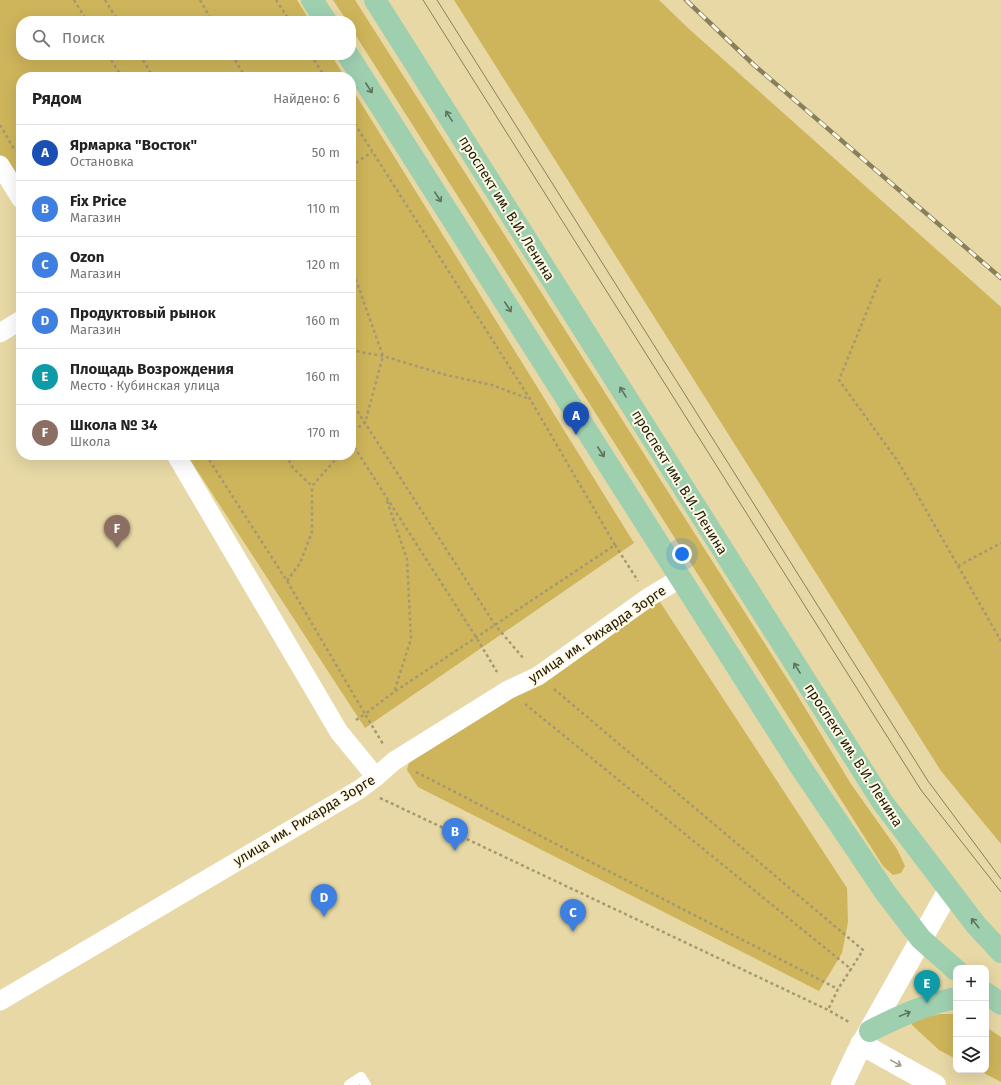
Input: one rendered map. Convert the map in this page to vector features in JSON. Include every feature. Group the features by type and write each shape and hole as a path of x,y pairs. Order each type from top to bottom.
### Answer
{"main road":[{"path":"312,0 323,16"},
{"name":"проспект им. В.И. Ленина","path":"375,0 883,803 976,925 1001,952"},
{"path":"351,60 798,763 885,892 921,939 953,967"},
{"path":"862,1033 928,1005 953,999"}],"street":[{"path":"0,165 16,191"},
{"path":"0,333 16,323"},
{"path":"179,460 339,732 376,777"},
{"name":"улица им. Рихарда Зорге","path":"0,1001 360,789 394,761 508,690 538,676 649,598 681,578"},
{"path":"842,1085 862,1033 921,939 949,890"},
{"path":"862,1033 935,1085"}],"lane":[{"path":"349,1085 361,1077 366,1085"}],"path":[{"path":"74,0 84,16"},
{"path":"105,0 115,16"},
{"path":"200,0 209,16"},
{"path":"276,0 287,16"},
{"path":"111,60 119,72"},
{"path":"143,60 150,72"},
{"path":"235,60 242,72"},
{"path":"314,60 322,72"},
{"path":"0,126 16,151"},
{"path":"356,126 530,399 615,545 649,598"},
{"path":"356,163 372,152"},
{"path":"880,279 839,380 899,463 1001,641"},
{"path":"356,280 383,356 364,423 356,429"},
{"path":"356,351 383,356 446,375 492,385 530,399"},
{"path":"356,409 495,625 538,676 863,950 838,989 828,1010"},
{"path":"356,450 476,637 508,690 851,969"},
{"path":"209,460 287,581 394,761 838,989"},
{"path":"289,460 293,468 312,486"},
{"path":"287,581 300,562 312,532 312,486 335,460"},
{"path":"386,496 407,559 411,639 394,692"},
{"path":"958,566 1001,543"},
{"path":"365,714 394,692 615,545"},
{"path":"360,789 828,1010 862,1033"}],"shaded area":[{"path":"0,0 297,0 307,16 16,16 16,60 334,60 342,72 16,72 16,185 0,158"},
{"path":"333,0 355,0 793,688 851,784 897,849 905,866 901,873 893,875 883,866 356,36 356,16 344,16"},
{"path":"454,0 659,0 689,29 1001,307 1001,844 941,771"},
{"path":"356,95 634,543 365,728 190,460 356,460"},
{"path":"658,599 847,888 848,922 842,953 819,991 418,787 407,770 413,747"},
{"path":"940,1014 953,1014 953,1057 939,1050 912,1025 911,1020"},
{"path":"989,1029 1001,1037 1001,1082 984,1073 989,1073"}],"tram line":[{"path":"423,0 921,790 1001,892"},
{"path":"437,0 928,781 1001,879"}],"railway":[{"path":"686,0 754,65 1001,278"}],"place":[{"name":"Ярмарка \"Восток\"","path":"576,435"},
{"name":"Школа № 34","path":"117,548"},
{"name":"Fix Price","path":"455,851"},
{"name":"Продуктовый рынок","path":"324,917"},
{"name":"Ozon","path":"573,932"},
{"name":"Площадь Возрождения","path":"927,1003"}]}
